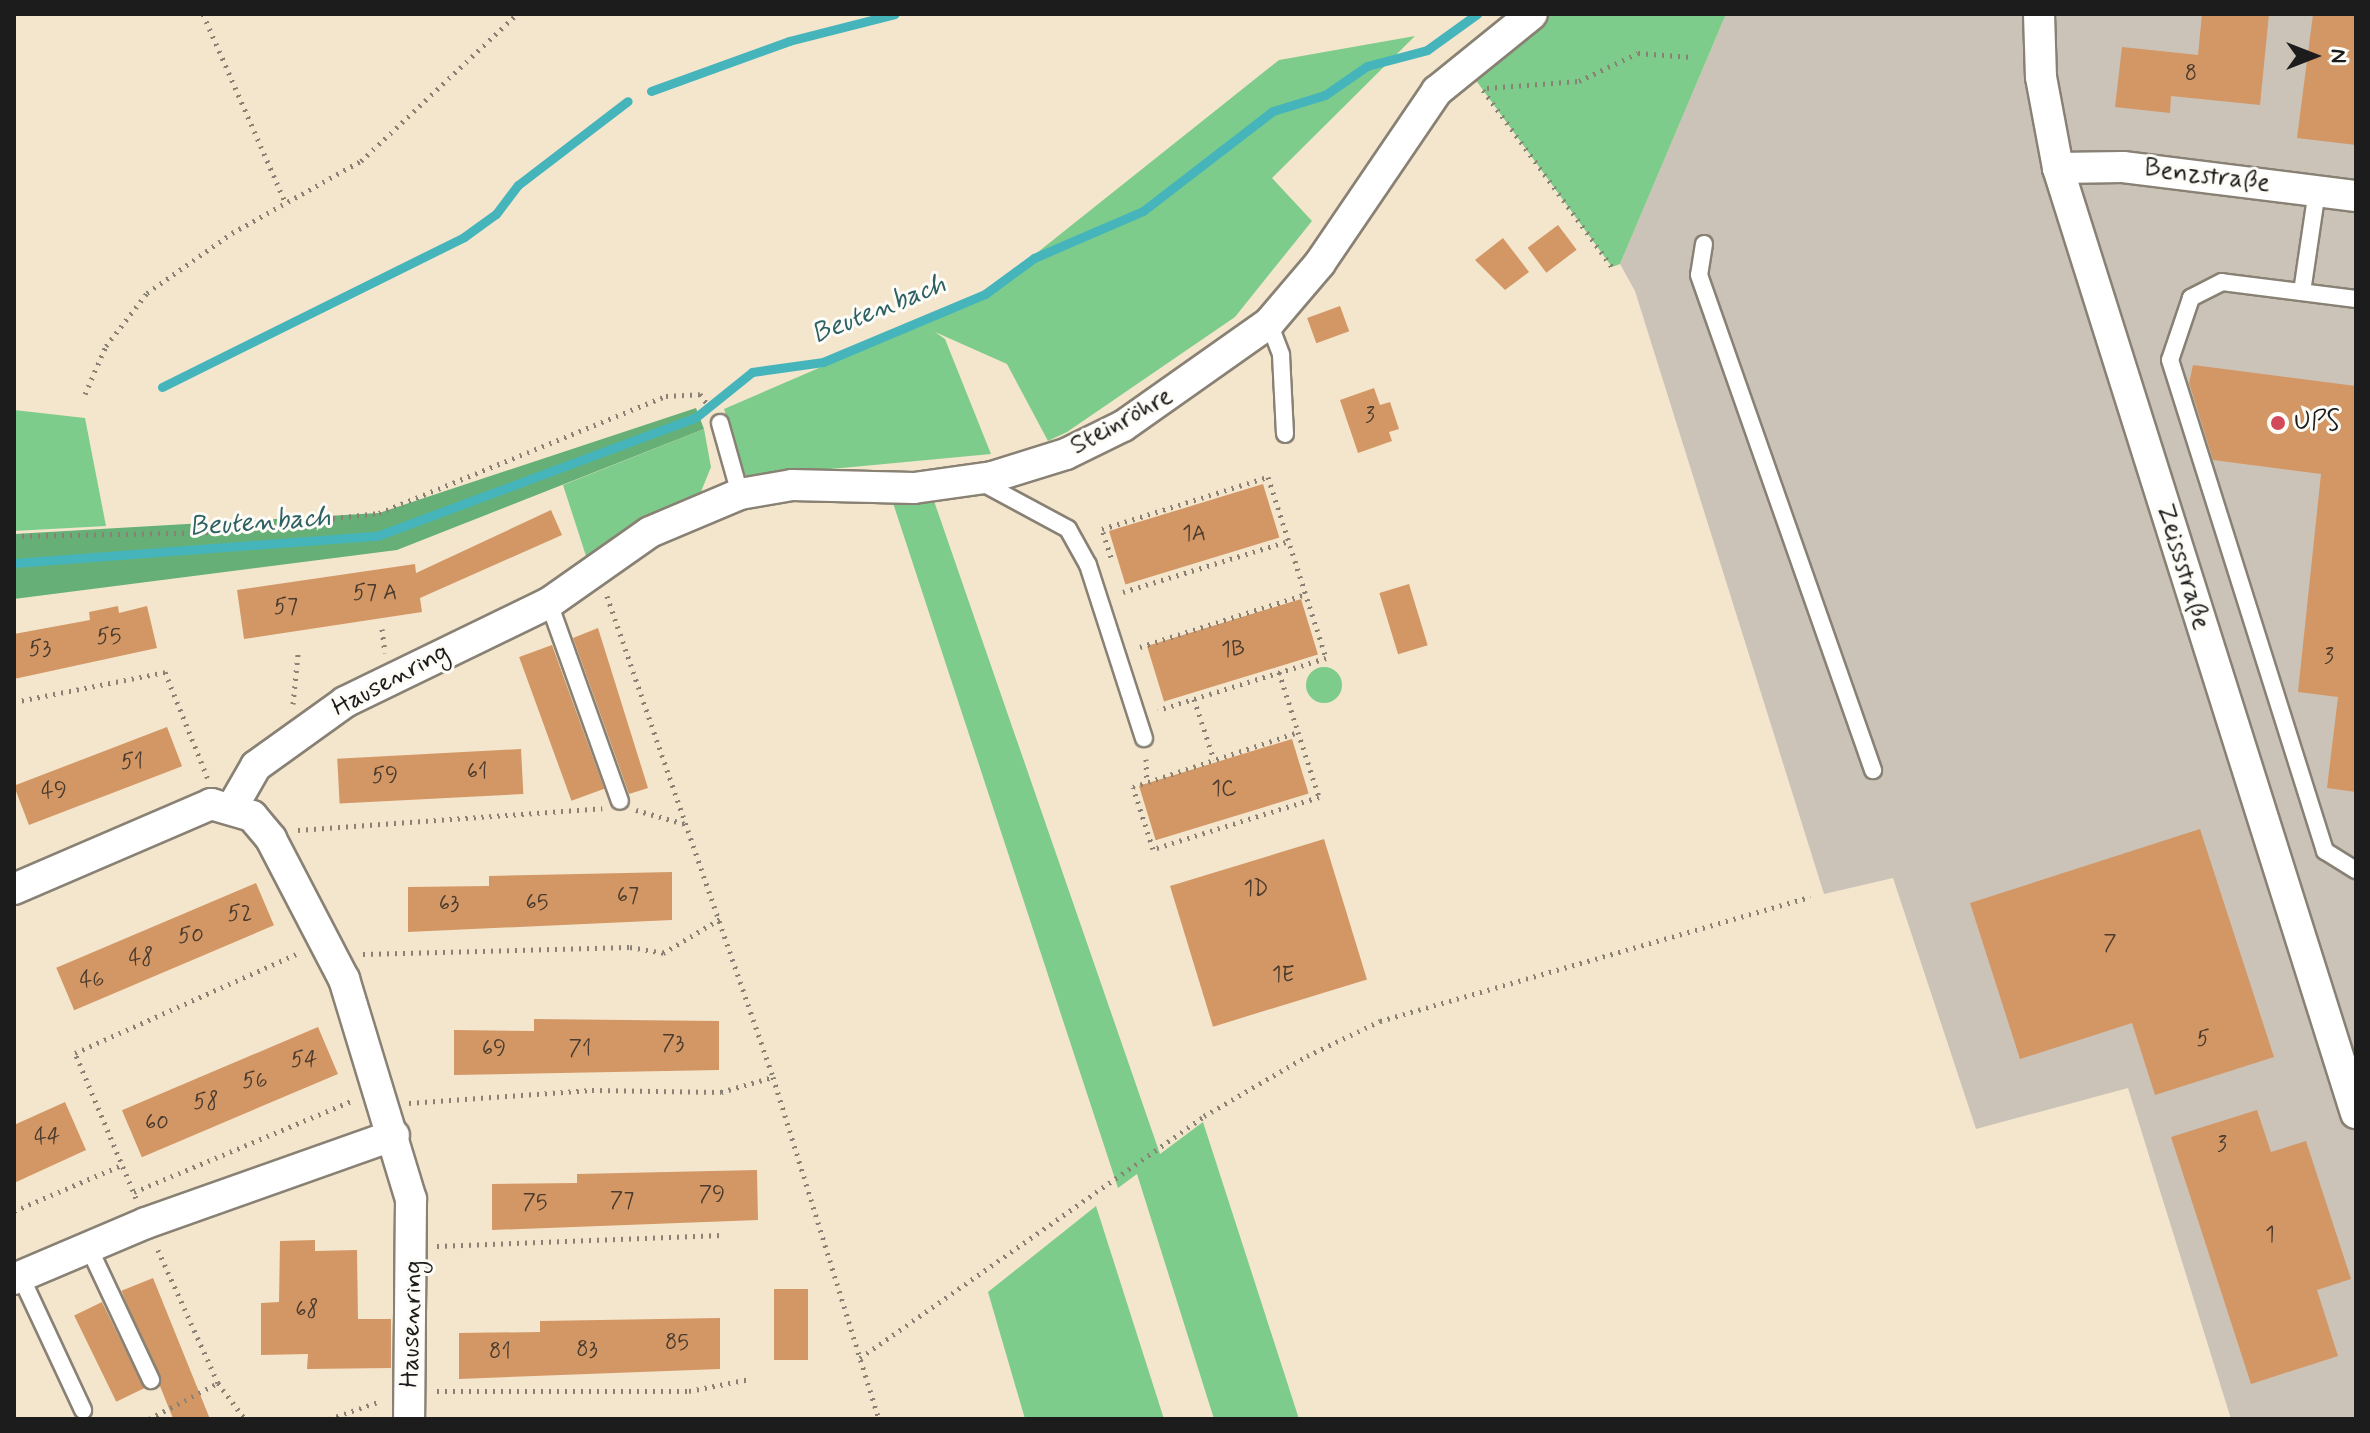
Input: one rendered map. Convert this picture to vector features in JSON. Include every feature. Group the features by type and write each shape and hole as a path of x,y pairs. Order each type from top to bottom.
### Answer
{"street":[{"name":"Steinröhre","path":"561,595 650,532 740,494 792,485 914,488 977,480 1066,454 1123,426 1269,323 1464,64 1532,14"},
{"name":"Zeissstraße","path":"2039,14 2041,77 2058,168 2356,1113"},
{"name":"Benzstraße","path":"2058,168 2123,167 2356,196"},
{"name":"Hausenring","path":"409,1405 416,1247 386,1112 330,950 271,839 222,805 256,766 289,740 389,677 561,595"},
{"path":"14,889 222,805"},
{"path":"18,1278 146,1223 386,1112"}],"lane":[{"path":"2302,292 2317,191"},
{"path":"1704,244 1699,275 1873,770"},
{"path":"2356,299 2222,282 2191,298 2170,360 2172,380 2325,851 2356,870"},
{"path":"1269,323 1281,355 1285,434"},
{"path":"720,423 740,494"},
{"path":"977,480 1068,529 1088,565 1144,738"},
{"path":"561,595 620,801"},
{"path":"89,1248 151,1380"},
{"path":"18,1278 83,1410"}],"path":[{"path":"203,14 285,202"},
{"path":"85,394 106,346 147,293 285,202 361,161 517,14"},
{"path":"1482,89 1579,81 1638,53 1692,57"},
{"path":"1464,64 1612,267"},
{"path":"14,536 214,532 379,513 666,396 700,394"},
{"path":"1115,567 1102,529 1268,477 1326,658 1138,716"},
{"path":"1119,579 1124,596 1289,541"},
{"path":"598,570 773,1077 879,1419"},
{"path":"1140,647 1306,594"},
{"path":"1137,635 1145,659"},
{"path":"289,740 298,654"},
{"path":"14,702 165,672 222,805"},
{"path":"1279,672 1319,797 1153,849 1133,787 1298,732"},
{"path":"1157,697 1161,709"},
{"path":"1194,699 1214,760"},
{"path":"271,839 312,825 587,813 620,801 685,824"},
{"path":"860,1358 1204,1116 1319,1050 1380,1021 1810,897"},
{"path":"245,1419 218,1383 146,1223 75,1053 330,950 630,947 663,953 720,919"},
{"path":"134,1192 419,1100 592,1090 721,1092 773,1077"},
{"path":"14,1211 122,1165"},
{"path":"416,1247 722,1235"},
{"path":"329,1419 409,1405 689,1391 750,1379"},
{"path":"149,1419 218,1383"}],"shaded area":[{"path":"1726,14 2356,14 2356,1419 2231,1419 2128,1088 1976,1129 1893,878 1824,894 1635,291 1620,264"}],"green space":[{"path":"1540,14 1726,14 1620,264 1612,267 1464,64"},
{"path":"1415,36 1272,178 1312,221 1235,317 1067,432 1048,441 1007,364 935,332 945,339 991,454 746,477 724,409 979,299 1279,60"},
{"path":"696,408 704,429 397,550 14,599 14,534 379,513"},
{"path":"14,410 85,418 106,526 14,531"},
{"path":"704,429 711,467 698,499 587,559 563,485"},
{"path":"933,498 1160,1154 1203,1122 1299,1419 1214,1419 1137,1174 1118,1188 892,500"},
{"path":"1324,667 1337,672 1342,685 1337,698 1324,703 1311,698 1306,685 1311,672"},
{"path":"1096,1206 1164,1419 1025,1419 988,1292"}],"building":[{"path":"2202,14 2269,14 2260,105 2171,96 2170,113 2115,107 2122,47 2198,55"},
{"path":"2313,14 2356,14 2356,145 2297,138"},
{"path":"1558,225 1577,250 1546,273 1528,248"},
{"path":"1503,238 1529,272 1505,290 1475,260"},
{"path":"1340,306 1349,331 1316,343 1307,318"},
{"path":"2193,365 2356,386 2356,792 2327,788 2338,697 2298,692 2321,474 2213,460 2189,383"},
{"path":"1374,388 1380,405 1390,402 1399,429 1389,432 1392,441 1358,453 1340,400"},
{"path":"1263,484 1279,538 1125,585 1109,531"},
{"path":"551,510 562,535 420,598 422,612 244,639 237,590 415,564 416,573"},
{"path":"1409,584 1428,645 1398,654 1379,593"},
{"path":"1301,599 1318,654 1164,702 1147,646"},
{"path":"118,606 119,613 147,606 157,648 14,679 14,634 90,620 89,612"},
{"path":"598,628 648,788 629,794 573,638"},
{"path":"552,645 604,789 571,801 519,657"},
{"path":"167,727 182,766 29,825 14,786"},
{"path":"1292,739 1309,794 1156,840 1139,786"},
{"path":"521,749 523,794 340,804 337,759"},
{"path":"2200,829 2274,1057 2155,1095 2132,1023 2020,1059 1970,903"},
{"path":"1324,839 1367,980 1213,1027 1170,886"},
{"path":"672,872 672,920 408,932 408,887 489,886 489,876"},
{"path":"256,883 274,925 74,1010 56,968"},
{"path":"534,1019 719,1021 719,1070 454,1075 454,1030 534,1031"},
{"path":"318,1027 338,1074 142,1157 122,1110"},
{"path":"65,1102 86,1150 14,1183 14,1125"},
{"path":"2257,1110 2271,1152 2306,1141 2351,1279 2317,1290 2338,1356 2251,1384 2171,1137"},
{"path":"757,1170 758,1220 492,1230 492,1184 577,1183 577,1174"},
{"path":"315,1240 315,1251 357,1250 358,1319 391,1319 391,1368 307,1369 308,1354 261,1355 261,1303 279,1302 280,1241"},
{"path":"153,1278 210,1419 173,1419 121,1291"},
{"path":"774,1289 808,1289 808,1360 774,1360"},
{"path":"102,1302 144,1388 116,1402 74,1316"},
{"path":"720,1318 720,1369 459,1379 459,1333 540,1332 540,1321"}],"waterway":[{"path":"651,91 789,41 895,14"},
{"name":"Beutenbach","path":"14,563 377,536 695,418 752,372 823,362 985,294 1034,258 1143,211 1273,111 1325,95 1367,66 1427,50 1477,14"},
{"path":"162,387 464,237 496,214 518,185 628,101"}],"place":[{"name":"UPS","path":"2278,423"}]}
